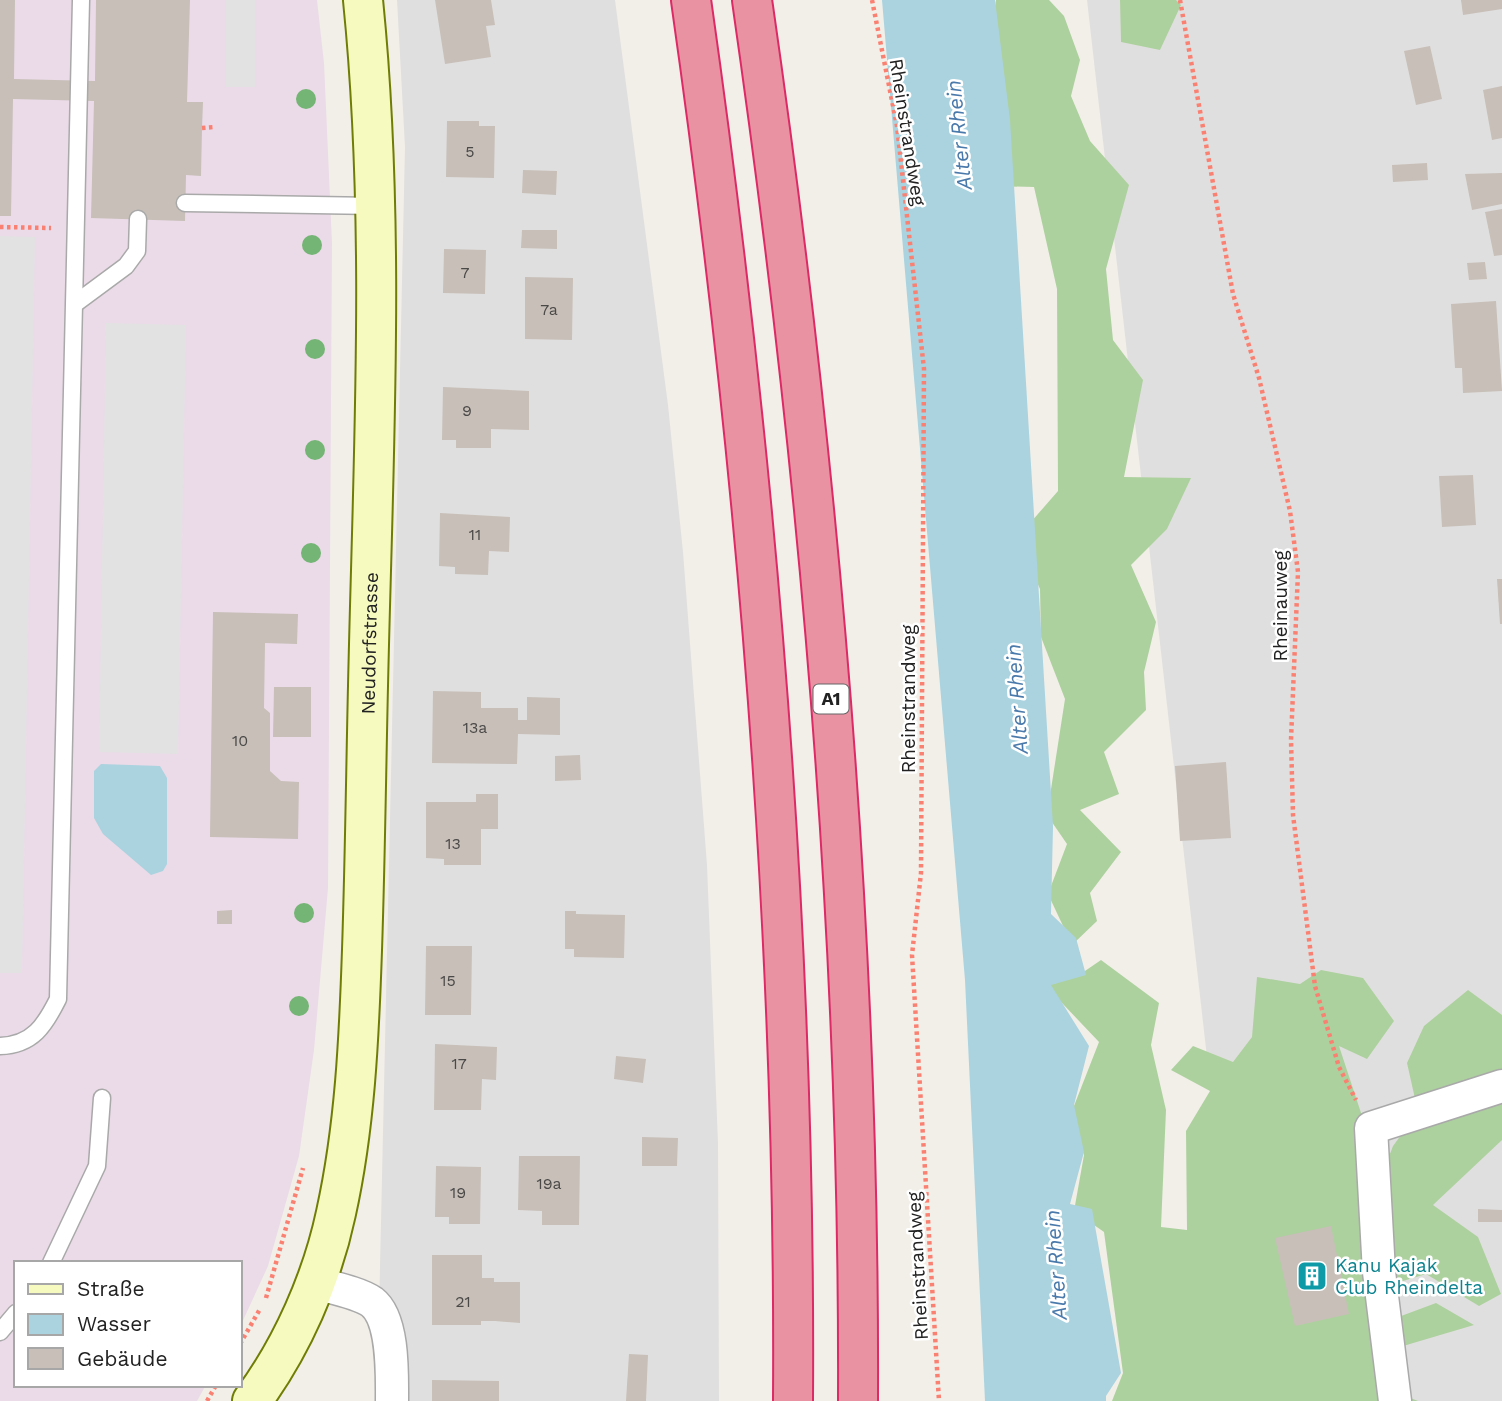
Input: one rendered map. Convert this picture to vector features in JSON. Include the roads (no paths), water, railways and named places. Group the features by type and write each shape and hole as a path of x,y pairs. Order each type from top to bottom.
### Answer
{"highway":[{"path":"691,0 730,298 768,681 790,1058 794,1252 793,1401"},
{"name":"A1","path":"752,0 790,277 829,664 850,1006 857,1201 858,1401"}],"main road":[{"name":"Neudorfstrasse","path":"252,1401 288,1340 315,1283 335,1218 347,1160 359,1029 373,480 375,206 363,0"}],"street":[{"path":"1395,1401 1379,1272 1371,1128 1502,1086"},
{"path":"315,1283 370,1301 383,1313 393,1365 392,1401"}],"lane":[{"path":"0,1046 32,1036 44,1028 58,999 81,0"},
{"path":"185,202 375,206"},
{"path":"76,303 126,266 136,251 138,219"},
{"path":"52,1261 97,1166 102,1098"},
{"path":"0,1332 14,1315"}],"water":[{"name":"Alter Rhein","path":"882,0 995,0 1010,120 1053,826 1051,914 1076,938 1086,975 1051,985 1089,1046 1074,1105 1084,1152 1070,1204 1092,1209 1121,1373 1106,1396 1106,1401 985,1401 965,980"},
{"path":"101,764 160,766 167,778 167,864 163,871 151,875 103,834 94,818 94,771"}],"place":[{"name":"Kanu Kajak Club Rheindelta","path":"1312,1276"}]}
